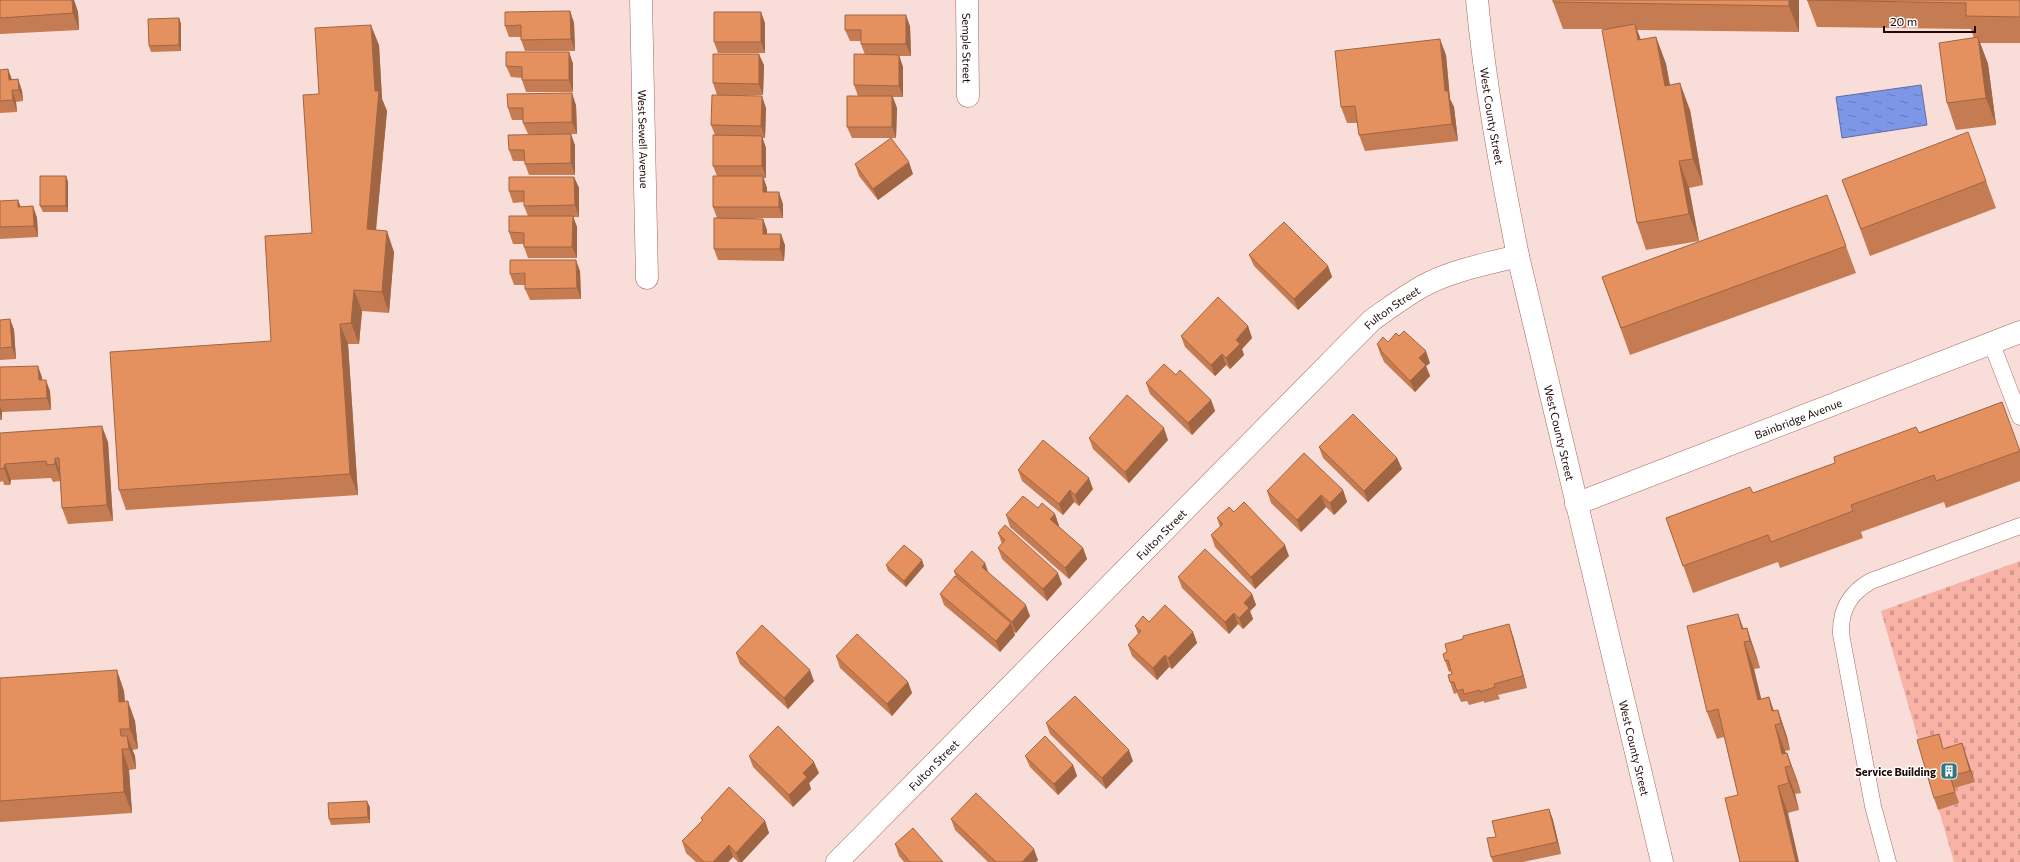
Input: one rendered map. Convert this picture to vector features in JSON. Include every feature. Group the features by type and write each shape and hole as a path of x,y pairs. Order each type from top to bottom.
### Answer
{"street":[{"name":"West Sewell Avenue","path":"641,0 647,278"},
{"name":"Semple Street","path":"967,0 968,96"},
{"name":"West County Street","path":"1477,0 1489,99 1503,184 1518,256 1662,862"},
{"name":"Fulton Street","path":"837,862 1348,342 1372,320 1395,303 1425,285 1486,264 1518,256"},
{"name":"Bainbridge Avenue","path":"1576,504 2020,332"}],"lane":[{"path":"1991,342 2020,417"},
{"path":"1888,862 1873,806 1841,634 1840,622 1843,610 1855,592 1871,581 2020,526"}],"green space":[{"path":"2020,561 2020,862 1954,862 1881,611"}],"water":[{"path":"1921,85 1927,125 1842,138 1836,97"}],"building":[{"path":"0,0 72,0 73,13 0,18"},
{"path":"1553,0 1789,0 1789,6 1553,2"},
{"path":"1807,0 2020,0 2020,17 1966,16 1966,3"},
{"path":"570,11 571,39 521,40 521,25 505,26 505,12"},
{"path":"714,12 761,12 761,42 714,42"},
{"path":"845,15 906,15 906,44 861,44 861,30 845,30"},
{"path":"179,18 179,45 149,46 148,19"},
{"path":"1635,24 1638,40 1656,37 1665,86 1680,83 1693,159 1679,161 1689,214 1637,223 1602,30"},
{"path":"371,25 375,91 379,91 367,229 387,231 382,292 354,290 351,323 340,324 350,474 119,490 110,352 271,341 265,236 312,233 303,95 319,94 315,28"},
{"path":"1978,37 1986,98 1947,103 1939,43"},
{"path":"1440,39 1445,91 1448,91 1452,124 1359,135 1355,106 1341,107 1335,51"},
{"path":"506,52 569,52 569,80 522,80 522,67 506,66"},
{"path":"713,54 759,54 759,84 713,83"},
{"path":"854,54 899,55 899,86 854,85"},
{"path":"8,69 9,80 18,79 19,90 12,90 13,100 0,101 0,70"},
{"path":"572,93 572,122 523,123 523,108 508,108 507,94"},
{"path":"712,95 762,96 761,126 711,125"},
{"path":"847,96 892,96 892,127 847,127"},
{"path":"1968,132 1986,181 1861,229 1842,180"},
{"path":"571,134 571,163 525,164 524,150 509,150 508,135"},
{"path":"713,135 762,136 762,166 713,166"},
{"path":"891,138 909,162 873,189 855,164"},
{"path":"40,176 66,176 66,206 40,206"},
{"path":"713,176 763,176 763,192 779,192 779,207 713,207"},
{"path":"509,177 574,177 575,205 524,206 524,191 509,191"},
{"path":"1827,195 1846,246 1621,328 1602,277"},
{"path":"18,200 18,207 33,206 34,226 0,227 0,201"},
{"path":"509,216 573,216 572,247 524,247 524,233 509,232"},
{"path":"714,218 763,219 763,234 781,234 780,249 714,249"},
{"path":"1284,222 1328,266 1294,299 1249,255"},
{"path":"510,260 576,260 577,288 525,289 525,273 510,274"},
{"path":"1218,297 1248,326 1236,340 1240,344 1226,358 1222,354 1211,365 1181,336"},
{"path":"10,319 12,347 0,348 0,320"},
{"path":"1404,331 1426,351 1419,358 1426,365 1410,381 1380,350 1381,349 1377,344 1383,337 1388,342 1396,333 1399,336"},
{"path":"1164,364 1176,375 1180,370 1211,400 1188,423 1146,383"},
{"path":"38,366 39,380 46,380 47,398 0,400 0,367"},
{"path":"1127,395 1164,428 1125,472 1089,438"},
{"path":"2002,402 2020,451 1936,481 1934,475 1851,505 1853,511 1771,542 1768,535 1683,566 1666,518 1750,487 1753,493 1835,463 1834,457 1916,427 1919,433"},
{"path":"1353,414 1397,458 1364,491 1319,447"},
{"path":"102,426 107,505 62,508 59,458 55,458 55,464 47,465 46,461 5,464 4,468 0,469 0,433"},
{"path":"1043,440 1089,478 1075,495 1070,490 1059,504 1018,470"},
{"path":"1304,453 1343,490 1330,503 1321,495 1297,520 1267,491"},
{"path":"1023,496 1038,508 1042,503 1055,514 1050,519 1083,548 1065,568 1006,515"},
{"path":"1244,502 1285,545 1251,577 1211,535 1223,524 1217,518 1229,507 1234,512"},
{"path":"1005,525 1058,573 1043,589 998,548 1005,540 998,533"},
{"path":"904,545 922,560 904,581 886,565"},
{"path":"1205,549 1252,594 1244,603 1249,608 1239,618 1234,613 1225,622 1178,577"},
{"path":"972,551 985,563 982,567 1026,605 1012,622 954,571"},
{"path":"955,576 1011,623 996,641 940,594"},
{"path":"1165,605 1193,632 1168,658 1165,655 1153,668 1128,645 1141,631 1135,626 1143,616 1149,622"},
{"path":"1738,614 1742,629 1747,628 1750,641 1744,642 1758,700 1769,697 1772,711 1778,710 1781,723 1775,725 1782,754 1787,753 1791,766 1785,767 1789,783 1778,786 1796,862 1740,862 1725,798 1738,795 1718,709 1707,712 1687,626"},
{"path":"1509,624 1523,676 1494,684 1495,687 1480,692 1480,690 1464,694 1463,689 1457,691 1454,682 1450,682 1448,675 1452,674 1448,660 1445,661 1443,654 1447,652 1445,644 1463,639 1463,636"},
{"path":"762,625 810,670 784,698 736,653"},
{"path":"857,634 908,682 887,704 836,656"},
{"path":"117,670 119,702 128,701 130,729 120,729 121,736 127,736 129,749 122,749 124,792 0,801 0,678"},
{"path":"1075,696 1129,750 1102,778 1046,723"},
{"path":"778,726 814,762 803,773 807,777 789,795 749,756"},
{"name":"Service Building","path":"1939,734 1943,749 1962,743 1970,771 1950,776 1955,792 1934,798 1917,740"},
{"path":"1045,736 1073,765 1054,784 1025,756"},
{"path":"729,787 765,821 736,853 729,845 713,862 704,862 682,841 703,820 701,818"},
{"path":"976,793 1034,849 1022,862 996,862 951,819"},
{"path":"367,801 368,817 329,819 328,803"},
{"path":"1549,809 1557,842 1491,857 1487,838 1496,837 1492,821"},
{"path":"913,828 943,862 910,862 895,844"}],"place":[{"name":"Service Building","path":"1949,771"}]}
